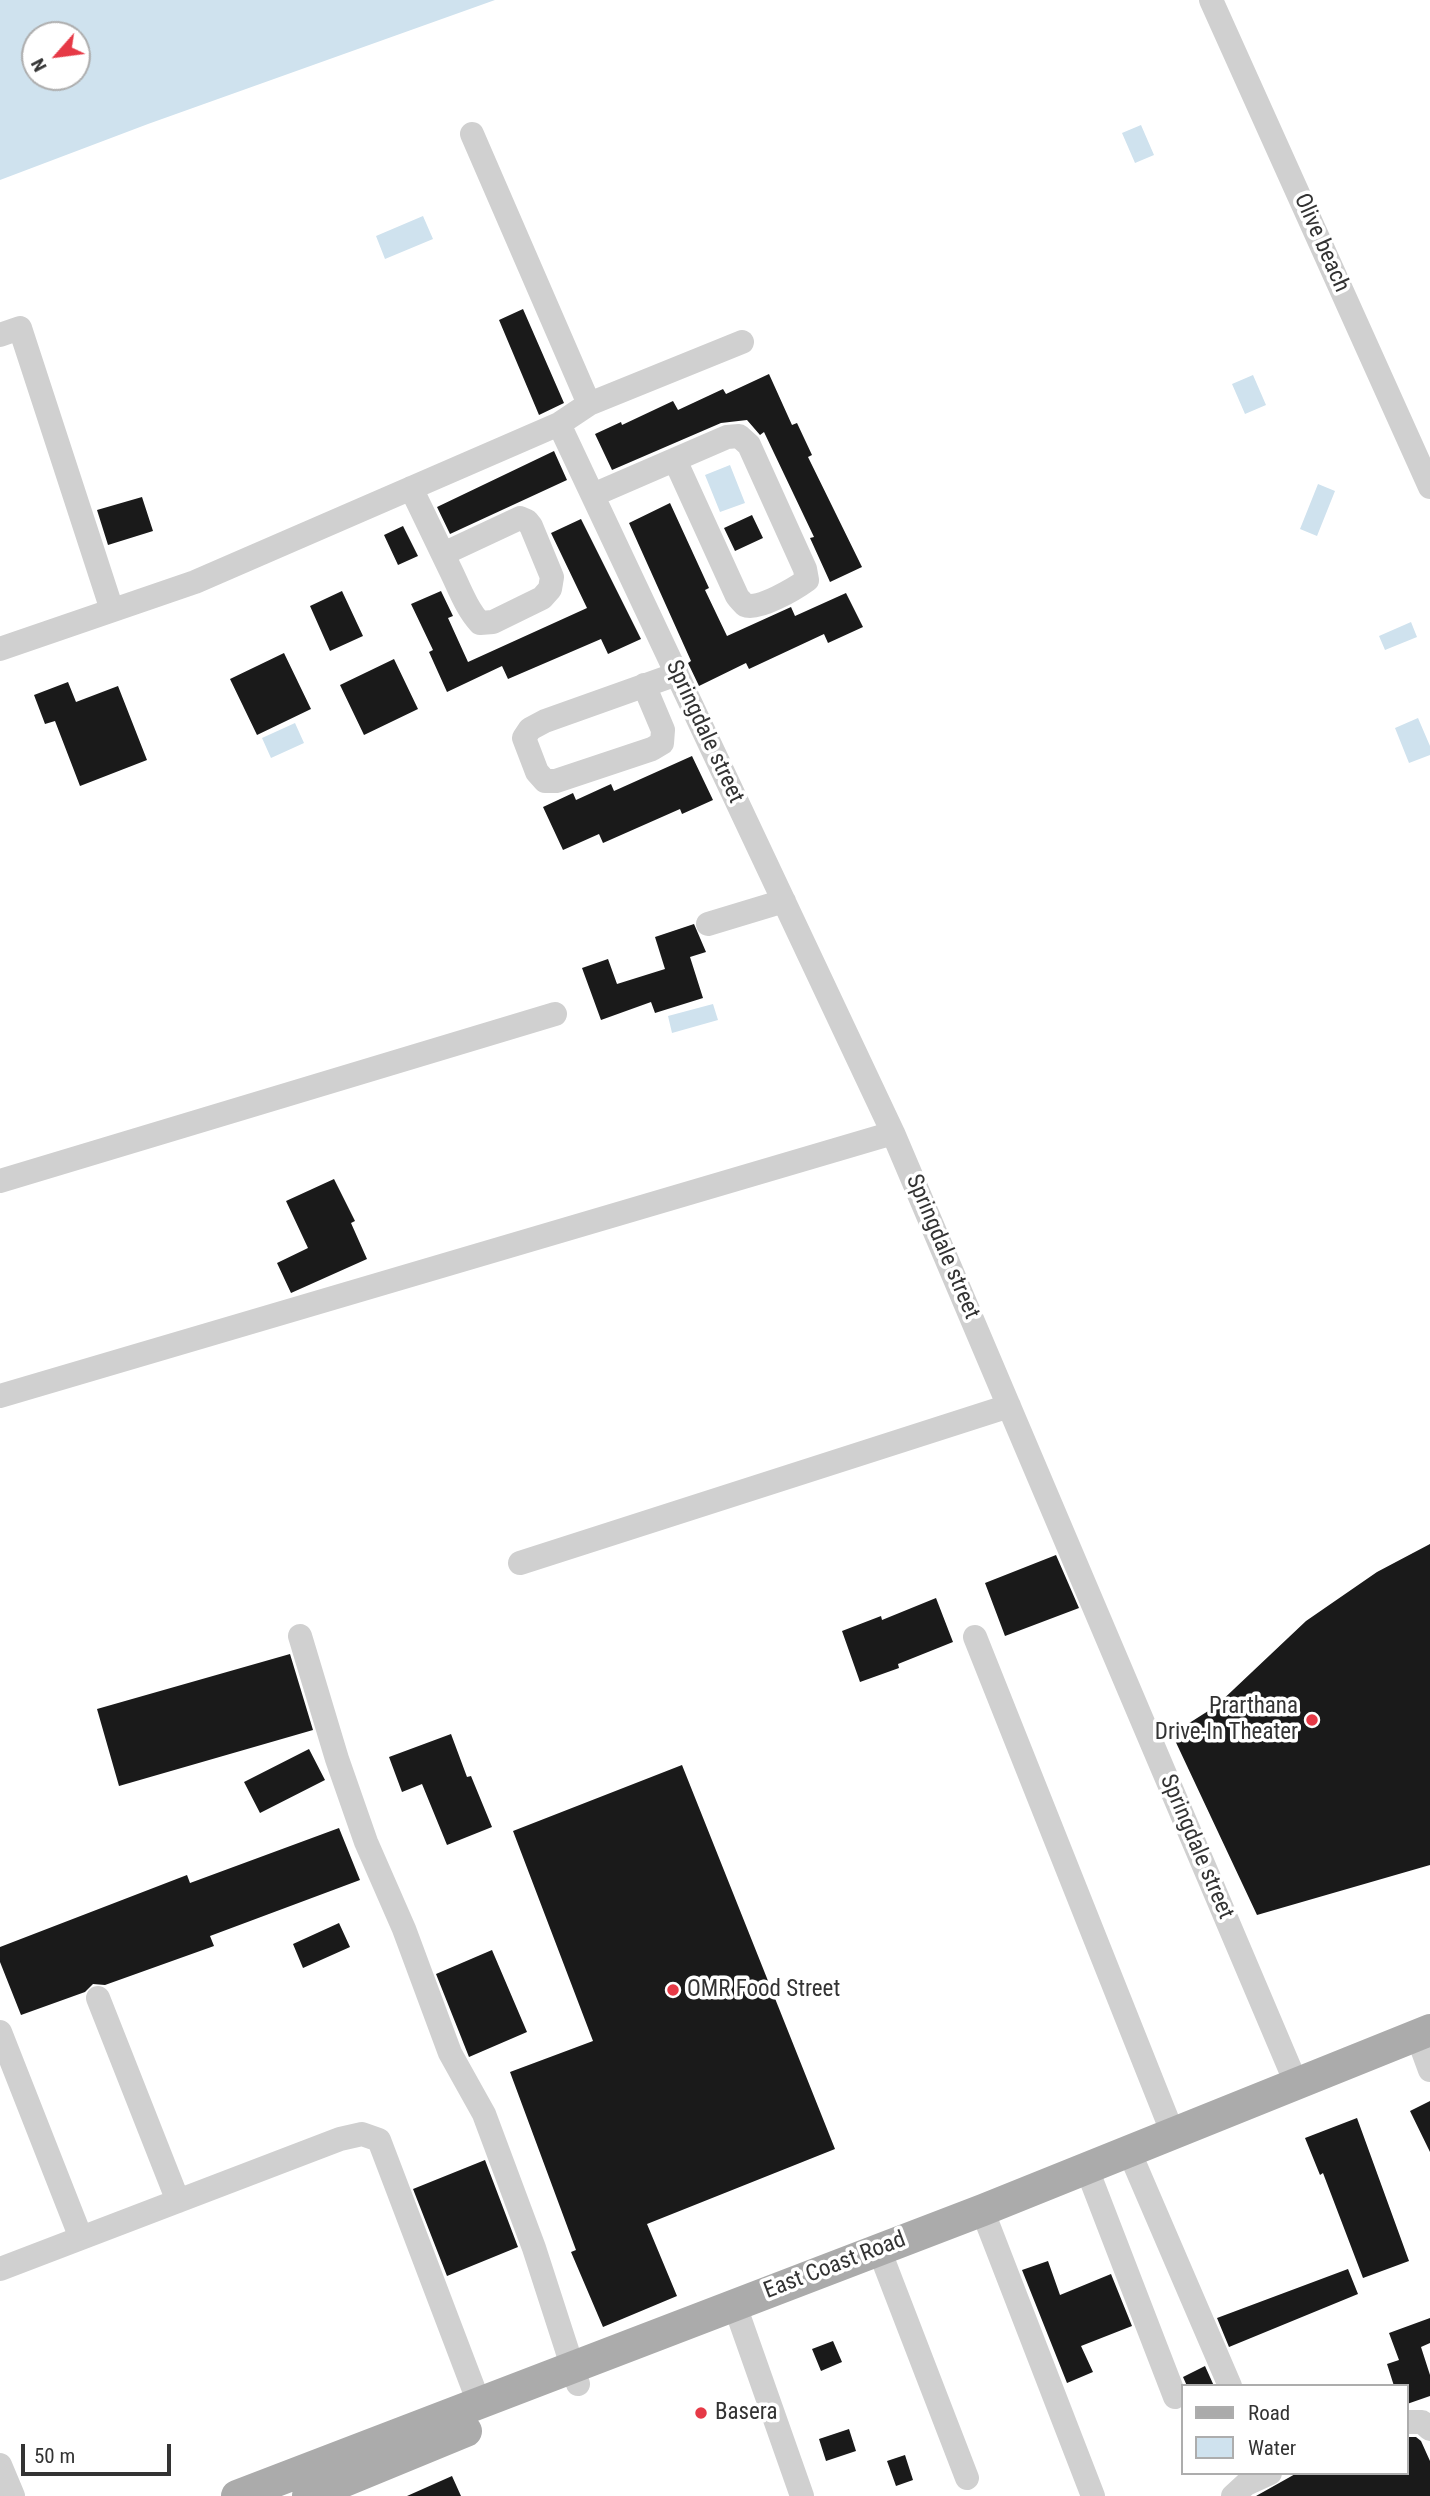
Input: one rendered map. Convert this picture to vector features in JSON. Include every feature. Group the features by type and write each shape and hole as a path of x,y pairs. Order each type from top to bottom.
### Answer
{"main road":[{"name":"East Coast Road","path":"308,2496 350,2488 576,2375 1296,2083 1428,2050"},
{"name":"East Coast Road","path":"237,2496 479,2403 576,2375 740,2320 988,2225 1428,2050"}],"street":[{"name":"Olive beach","path":"1211,0 1430,487"},
{"path":"472,134 589,404"},
{"path":"0,335 20,328 112,610"},
{"path":"0,649 195,582 559,424 589,404 742,342"},
{"name":"Springdale street","path":"559,424 894,1133 1296,2083"},
{"path":"593,495 727,436 739,436 749,445 806,569 807,580 756,606 744,604 737,596 675,460"},
{"path":"411,488 443,554 472,613 480,622 493,622 542,598 550,589 552,577 531,526 520,518 443,554"},
{"path":"644,685 663,730 662,743 556,781 545,780 537,772 524,738 530,729 545,721 644,685 677,674"},
{"path":"708,924 784,901"},
{"path":"0,1181 555,1014"},
{"path":"0,1396 894,1133"},
{"path":"520,1563 1009,1406"},
{"path":"300,1636 328,1732 366,1842 404,1929 450,2053 484,2114 534,2248 576,2375"},
{"path":"975,1637 1173,2134"},
{"path":"98,1998 178,2201"},
{"path":"0,2032 81,2238"},
{"path":"0,2269 340,2139 362,2134 379,2140 479,2403"},
{"path":"1135,2165 1229,2384"},
{"path":"1092,2182 1175,2397"},
{"path":"988,2225 1093,2496"},
{"path":"885,2265 967,2478"},
{"path":"740,2320 802,2496"},
{"path":"1409,2422 1422,2422 1430,2429"},
{"path":"0,2465 13,2496"},
{"path":"1233,2496 1246,2484 1266,2475"}],"water":[{"path":"0,0 495,0 0,180"},
{"path":"1141,125 1154,155 1135,163 1122,133"},
{"path":"423,216 433,239 385,259 376,236"},
{"path":"1253,375 1266,405 1245,414 1232,384"},
{"path":"730,465 745,503 720,512 705,475"},
{"path":"1318,484 1335,491 1317,536 1300,529"},
{"path":"1411,622 1417,637 1385,650 1379,636"},
{"path":"1418,718 1430,746 1430,755 1409,763 1395,728"},
{"path":"295,723 304,743 271,758 262,738"},
{"path":"713,1004 718,1020 672,1033 668,1016"}],"building":[{"path":"523,309 564,403 539,415 499,320"},
{"path":"769,374 792,425 797,423 812,455 808,457 862,567 830,582 810,538 814,537 764,432 760,435 747,420 721,423 612,470 595,434 621,422 622,425 673,401 678,410 723,389 726,394"},
{"path":"554,451 567,480 450,534 437,507"},
{"path":"142,497 153,531 108,545 97,510"},
{"path":"670,503 709,588 705,590 727,636 791,607 795,616 846,593 863,627 828,643 824,634 749,669 746,663 699,686 688,663 691,661 629,523"},
{"path":"752,515 763,538 735,551 724,528"},
{"path":"581,519 641,639 608,654 601,639 508,679 502,666 447,692 429,652 433,650 411,604 441,591 453,616 448,618 468,662 587,608 551,533"},
{"path":"403,526 418,556 398,565 384,535"},
{"path":"342,591 363,636 330,651 310,606"},
{"path":"284,653 311,709 257,735 230,679"},
{"path":"394,659 418,709 364,735 340,685"},
{"path":"68,682 76,702 118,686 147,760 80,786 55,721 45,724 34,695"},
{"path":"692,756 713,800 682,814 680,809 603,843 599,834 563,850 543,807 573,793 576,800 611,784 614,791"},
{"path":"694,924 706,952 690,957 703,998 655,1013 651,1002 601,1020 582,968 608,959 617,984 665,969 655,937"},
{"path":"334,1179 355,1221 351,1223 367,1259 291,1293 277,1263 308,1248 286,1201"},
{"name":"Prarthana Drive-In Theater","path":"1430,1544 1430,1865 1257,1915 1172,1734 1216,1706 1306,1621 1377,1572"},
{"path":"1056,1555 1079,1608 1005,1636 985,1583"},
{"path":"936,1598 953,1642 898,1664 899,1668 860,1682 842,1631 881,1616 882,1620"},
{"path":"290,1654 313,1730 119,1786 97,1709"},
{"path":"451,1734 467,1777 471,1776 492,1827 447,1845 422,1784 402,1792 389,1757"},
{"path":"309,1749 325,1780 260,1813 244,1782"},
{"name":"OMR Food Street","path":"682,1765 835,2149 647,2224 677,2296 603,2327 571,2252 576,2250 510,2072 593,2041 513,1831"},
{"path":"339,1828 360,1880 210,1936 214,1946 105,1985 93,1984 85,1992 21,2015 0,1962 0,1947 187,1875 190,1883"},
{"path":"339,1923 350,1947 303,1968 293,1944"},
{"path":"492,1950 527,2032 469,2057 436,1974"},
{"path":"1430,2101 1430,2152 1410,2111"},
{"path":"1357,2118 1409,2261 1363,2278 1323,2173 1320,2175 1305,2138"},
{"path":"485,2160 518,2247 447,2276 413,2189"},
{"path":"1048,2261 1060,2295 1111,2274 1132,2326 1081,2346 1093,2372 1067,2383 1022,2270"},
{"path":"1348,2269 1358,2294 1229,2347 1217,2318"},
{"path":"1430,2318 1430,2343 1421,2347 1430,2375 1430,2396 1409,2403 1409,2384 1393,2384 1387,2364 1399,2360 1389,2333"},
{"path":"833,2341 842,2362 821,2371 812,2349"},
{"path":"1205,2366 1213,2384 1186,2384 1183,2377"},
{"path":"849,2429 856,2451 826,2461 819,2439"},
{"path":"1409,2437 1416,2437 1421,2441 1430,2461 1430,2496 1256,2496 1293,2475 1409,2475"},
{"path":"905,2455 913,2480 896,2486 887,2461"},
{"path":"452,2476 461,2496 407,2496"}],"place":[{"name":"Prarthana Drive-In Theater","path":"1312,1720"},
{"name":"OMR Food Street","path":"673,1990"},
{"name":"Basera","path":"701,2413"}]}
